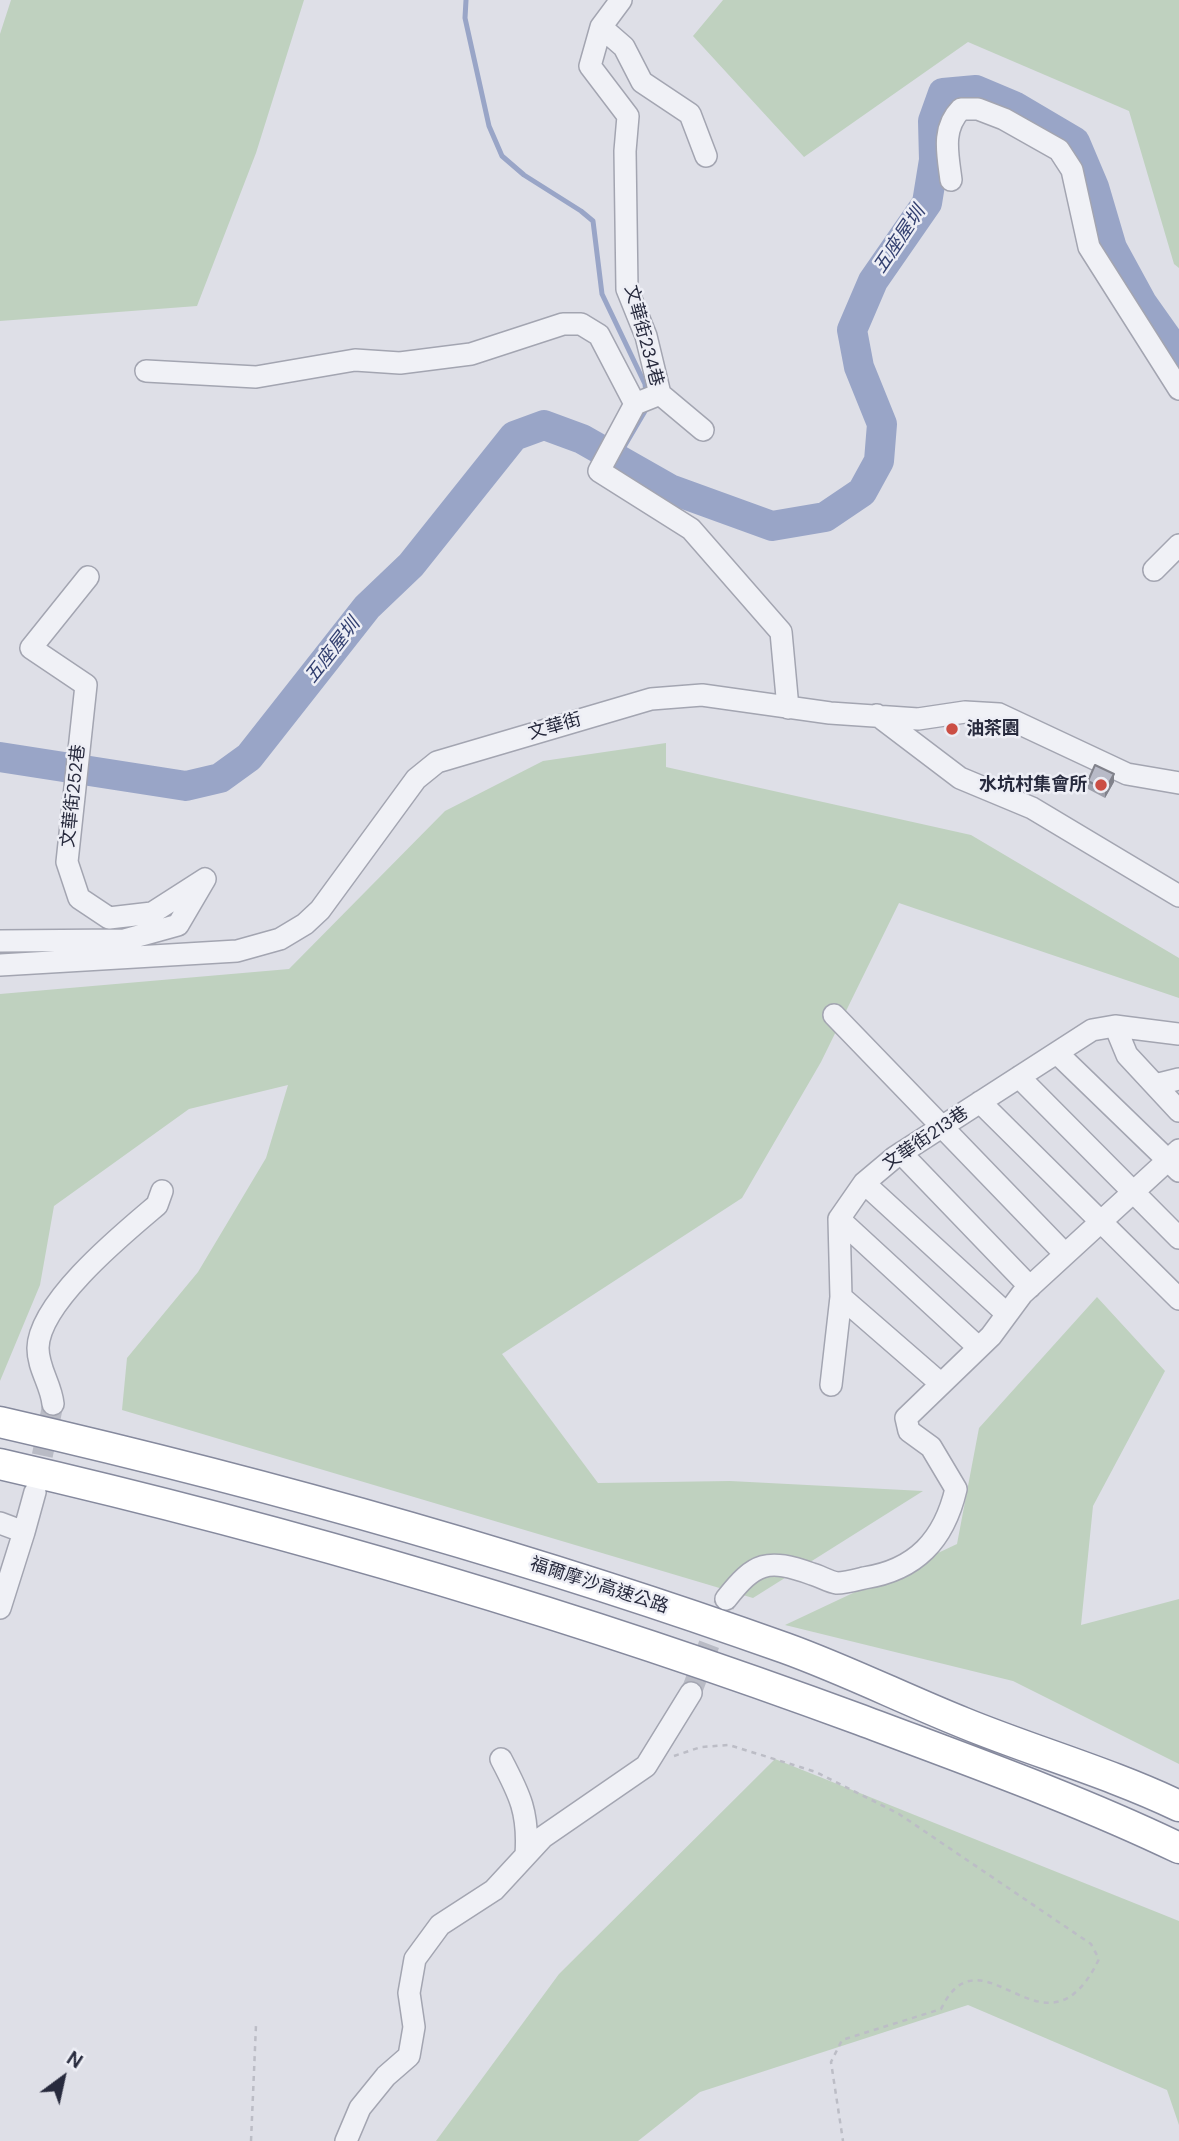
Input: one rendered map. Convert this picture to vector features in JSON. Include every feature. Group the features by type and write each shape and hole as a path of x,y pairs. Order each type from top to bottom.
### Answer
{"highway":[{"name":"福爾摩沙高速公路","path":"0,1422 132,1452 404,1524 590,1583 788,1649 967,1724 1149,1792 1179,1806"},
{"path":"0,1464 125,1493 393,1565 581,1622 778,1690 958,1757 1140,1829 1179,1849"}],"street":[{"name":"文華街234巷","path":"621,0 601,27 590,66 628,116 625,151 627,289 646,336 658,394 635,404 598,471 691,530 781,632 788,708"},
{"path":"601,27 624,47 642,82 690,114 706,156"},
{"path":"951,180 947,142 950,120 961,109 978,109 1004,119 1059,150 1072,170 1089,247 1179,389"},
{"path":"146,371 256,377 355,360 400,363 471,354 563,324 580,324 599,335 635,404"},
{"path":"658,394 703,430"},
{"path":"1154,570 1179,545"},
{"name":"文華街252巷","path":"0,941 124,940 178,925 205,879 152,913 109,918 79,898 67,862 86,685 31,648 88,577"},
{"name":"文華街","path":"0,965 209,954 265,945 305,924 320,910 416,779 437,762 651,699 702,695 788,708 918,719 965,712 999,714 1127,774 1179,785"},
{"path":"877,715 960,778 1032,808 1179,896"},
{"path":"834,1015 1065,1254"},
{"path":"1115,1026 1127,1055 1179,1111"},
{"name":"文華街213巷","path":"839,1219 864,1183 901,1153 1092,1030 1115,1026 1179,1034"},
{"path":"726,1599 746,1573 769,1564 796,1568 838,1583 908,1566 934,1540 951,1510 956,1489 931,1447 909,1431 906,1418 978,1347 1030,1286 1131,1192 1175,1160 1057,1053"},
{"path":"1019,1077 1179,1238"},
{"path":"1155,1085 1179,1079"},
{"path":"980,1102 1179,1298"},
{"path":"901,1153 1030,1286"},
{"path":"864,1183 1007,1314"},
{"path":"53,1404 51,1387 39,1365 38,1344 48,1321 63,1296 89,1266 157,1205 162,1191"},
{"path":"831,1385 841,1297 839,1219"},
{"path":"839,1219 978,1347"},
{"path":"841,1297 940,1383"},
{"path":"0,1608 35,1492"},
{"path":"0,1523 24,1532"},
{"path":"346,2141 360,2108 386,2076 408,2056 414,2027 409,1993 415,1959 440,1925 494,1890 543,1837 646,1766 691,1693"},
{"path":"501,1759 516,1787 528,1824 526,1855"}],"path":[{"path":"646,1766 701,1747 729,1745 816,1772 899,1814 1091,1944 1099,1959 1088,1982 1076,1995 1049,2002 1028,2000 979,1978 970,1979 949,1992 941,2009 842,2040 831,2062 843,2141"},
{"path":"251,2141 256,2025"}],"green space":[{"path":"11,0 304,0 256,153 197,306 0,321 0,34"},
{"path":"723,0 1179,0 1179,268 1174,264 1129,111 968,42 804,157 693,36"},
{"path":"666,743 666,767 971,835 1179,958 1179,998 899,903 821,1062 742,1198 502,1354 598,1483 730,1481 923,1491 753,1598 122,1410 127,1358 198,1272 266,1158 288,1085 189,1109 54,1206 40,1285 0,1381 0,994 289,969 445,811 543,761"},
{"path":"1097,1297 1165,1371 1093,1506 1081,1625 1179,1599 1179,1764 1013,1681 785,1625 957,1544 979,1428"},
{"path":"775,1759 1179,1921 1179,2125 1167,2090 968,2005 700,2092 638,2141 436,2141 559,1974"}],"building":[{"path":"1095,765 1114,774 1105,790 1088,781"}],"waterway":[{"name":"五座屋圳","path":"466,0 465,18 489,126 502,156 524,175 593,221 602,294 645,384 646,393"},
{"name":"五座屋圳","path":"0,757 186,786 220,778 249,757 367,607 411,565 514,436 544,425 582,439 670,489 772,526 825,517 862,492 879,461 882,424 859,367 852,330 873,281 927,203 934,160 933,121 943,93 976,90 1014,106 1075,142 1094,187 1112,248 1142,303 1179,355"},
{"name":"五座屋圳","path":"621,452 648,406"}],"tunnel":[{"path":"36,1486 53,1404"},
{"path":"691,1693 726,1599"}],"place":[{"name":"油茶園","path":"952,729"},
{"name":"水坑村集會所","path":"1101,785"}]}
